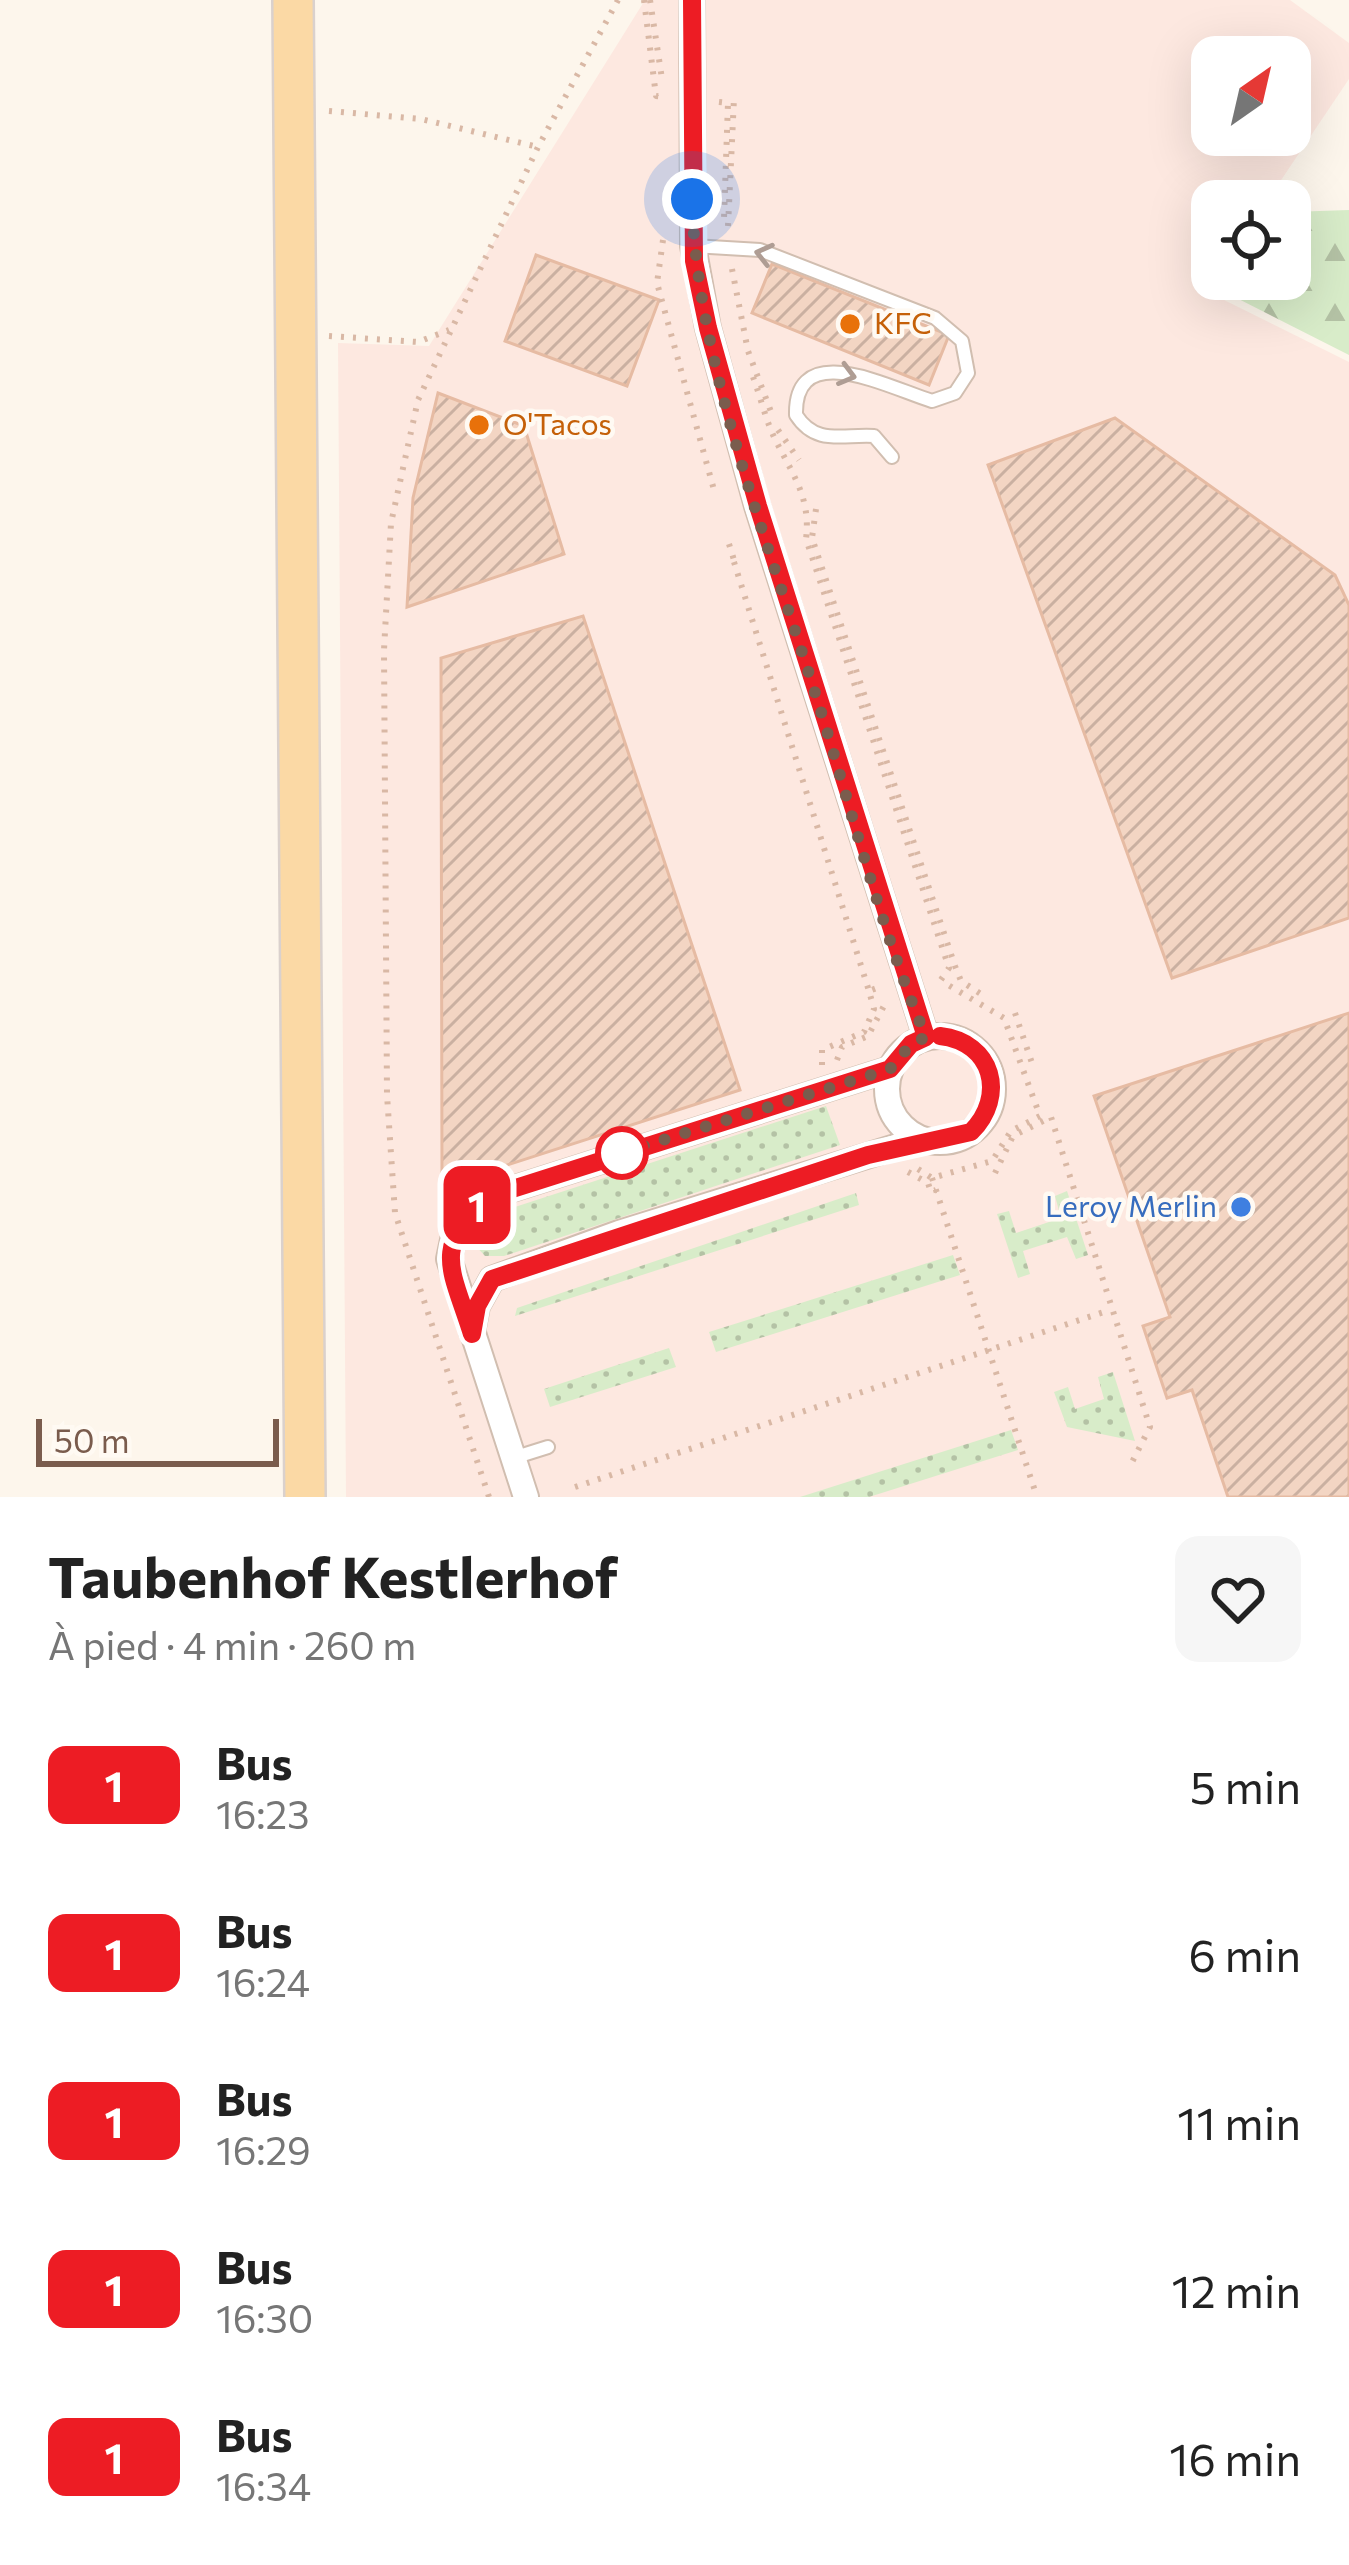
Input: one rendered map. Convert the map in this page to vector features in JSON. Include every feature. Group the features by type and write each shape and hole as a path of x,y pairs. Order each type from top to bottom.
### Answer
{"main road":[{"path":"293,0 304,1497"}],"street":[{"path":"692,0 693,246 708,328 758,506 926,1037"},
{"path":"926,1037 966,1043 980,1054 993,1086 992,1104 971,1132 938,1142 906,1131 888,1102 890,1069 911,1044 926,1037"},
{"path":"526,1497 449,1259 456,1226 484,1198 834,1075 890,1069"},
{"path":"472,1334 477,1306 492,1279 619,1233 921,1139"}],"lane":[{"path":"693,246 760,250 935,318 962,340 968,373 944,399 932,401 831,369 812,373 801,383 796,415 808,431 819,438 874,436 892,457"},
{"path":"513,1458 548,1447"}],"path":[{"path":"489,1497 395,1213 387,1095 384,650 392,524 418,400 538,146 618,0"},
{"path":"647,0 659,93"},
{"path":"731,100 725,248 744,350 776,442 791,461 801,489 809,514 806,539 945,977 1004,1018 1040,1116 1011,1131 992,1161 964,1168"},
{"path":"296,108 421,119 538,146"},
{"path":"725,248 748,351 782,440 799,460"},
{"path":"297,336 418,342 449,330"},
{"path":"816,509 812,538 961,981"},
{"path":"729,544 869,992 872,1021 854,1040 819,1053 834,1075"},
{"path":"734,562 748,557"},
{"path":"925,974 961,981 981,994"},
{"path":"931,986 945,977"},
{"path":"869,992 882,986"},
{"path":"834,1075 837,1054 868,1036 887,1001"},
{"path":"1015,1013 1034,1069"},
{"path":"995,1173 1013,1136 1051,1118 1150,1427 1129,1468"},
{"path":"932,1178 1037,1497"},
{"path":"575,1487 1110,1310"}],"shaded area":[{"path":"645,0 1290,0 1349,43 1349,79 1311,136 1311,36 1191,36 1191,156 1297,156 1281,180 1191,180 1191,300 1224,300 1349,362 1349,1497 346,1497 338,343 429,346"}],"green space":[{"path":"1349,210 1349,355 1241,300 1311,300 1311,211"},
{"path":"826,1106 840,1145 504,1256 485,1256 473,1243 475,1226 487,1216"},
{"path":"1067,1191 1088,1255 1076,1259 1067,1237 1023,1251 1030,1274 1018,1278 997,1214 1009,1211 1016,1233 1061,1218 1055,1196"},
{"path":"856,1193 859,1205 515,1316 517,1308"},
{"path":"953,1255 960,1275 716,1352 709,1332"},
{"path":"669,1348 676,1367 550,1407 544,1389"},
{"path":"1113,1372 1135,1441 1067,1427 1054,1392 1068,1387 1075,1409 1104,1399 1098,1377"},
{"path":"1011,1430 1018,1450 869,1497 800,1497"}],"building":[{"path":"536,255 659,300 627,386 505,341"},
{"name":"KFC","path":"772,264 949,335 929,385 752,313"},
{"path":"438,393 524,426 564,554 407,607 413,498"},
{"path":"1115,418 1335,575 1349,605 1349,918 1172,978 988,465"},
{"path":"583,616 740,1090 442,1186 441,658"},
{"name":"Leroy Merlin","path":"1349,1013 1349,1497 1228,1497 1192,1390 1167,1398 1143,1326 1170,1317 1094,1096"}],"bus line":[{"name":"1","path":"692,0 694,261 708,328 758,506 926,1037 898,1055 890,1069 484,1198 456,1226 449,1259 472,1334 477,1306 492,1279 619,1233 868,1155 921,1139 956,1140 971,1132 992,1104 989,1069 966,1043 940,1036"}],"place":[{"name":"KFC","path":"850,324"},
{"name":"O'Tacos","path":"479,425"},
{"name":"Leroy Merlin","path":"1241,1207"}],"route":[{"path":"622,1153 602,1159 890,1069 898,1055 926,1037 758,506 708,328 694,261 692,199"}]}
